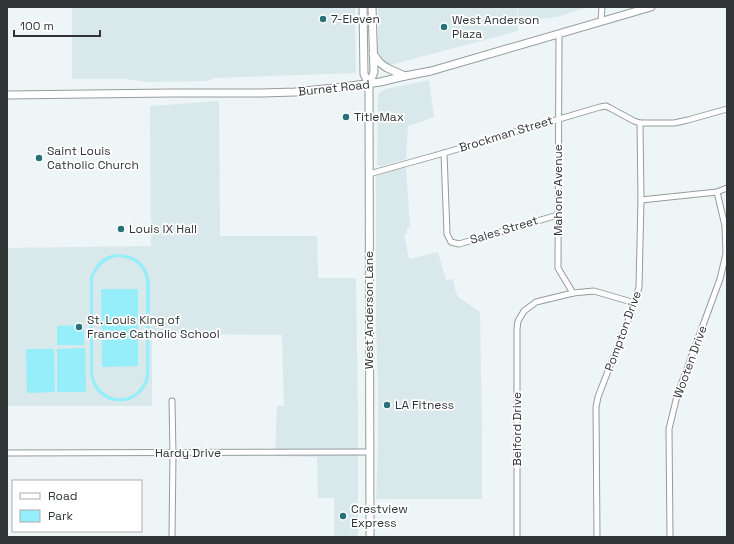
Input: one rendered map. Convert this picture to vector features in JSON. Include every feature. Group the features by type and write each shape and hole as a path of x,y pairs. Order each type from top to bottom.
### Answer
{"main road":[{"name":"West Anderson Lane","path":"363,7 364,74 369,84"},
{"name":"West Anderson Lane","path":"370,537 369,84 374,72 372,7"},
{"name":"Burnet Road","path":"7,95 171,93 261,94 318,90 369,84 431,71 651,7"},
{"path":"373,54 380,63 387,68 405,76"}],"street":[{"path":"602,7 602,21"},
{"name":"Mahone Avenue","path":"559,34 558,268 573,293"},
{"name":"Brockman Street","path":"369,174 600,107 606,106 640,123"},
{"path":"640,123 674,123 727,109"},
{"name":"Pompton Drive","path":"597,537 596,407 598,397 635,303 639,287 641,200 640,123"},
{"name":"Sales Street","path":"444,152 447,234 451,242 459,244 558,215"},
{"path":"641,200 718,192 727,188"},
{"name":"Wooten Drive","path":"670,537 670,430 677,396 720,279 726,254 726,226 718,192"},
{"path":"573,293 594,291 635,303"},
{"name":"Belford Drive","path":"518,537 518,321 524,311 536,302 573,293"},
{"path":"172,401 172,537"},
{"name":"Hardy Drive","path":"7,453 173,454 369,452"}],"shaded area":[{"path":"72,7 355,7 356,73 214,78 207,81 146,82 125,79 72,79"},
{"name":"West Anderson Plaza","path":"378,7 517,7 518,31 390,65 378,55"},
{"path":"518,7 588,7 557,17 518,21"},
{"path":"429,80 434,117 408,126 406,159 381,166 377,165 378,94 386,89"},
{"path":"219,101 220,236 317,236 318,278 356,278 358,537 334,537 334,498 318,498 317,457 275,456 277,406 284,406 282,335 152,334 152,406 7,406 7,248 151,246 150,106"},
{"path":"406,167 410,227 407,228 407,234 404,234 409,259 438,252 446,280 453,279 458,297 480,312 482,499 376,499 378,392 376,321 376,176"}],"green space":[{"path":"116,254 130,256 140,262 147,272 150,285 149,378 144,389 127,401 108,399 100,393 93,385 90,373 90,278 99,262 111,255","holes":["116,257 132,260 140,266 145,275 146,375 142,385 136,392 129,397 120,398 112,397 104,392 97,385 93,375 93,278 99,267 105,262"]},
{"path":"101,289 138,289 138,366 102,367"},
{"path":"84,325 84,345 57,345 57,326"},
{"path":"85,348 86,392 57,392 57,349"},
{"path":"26,349 54,349 55,392 27,393"}],"place":[{"name":"7-Eleven","path":"323,19"},
{"name":"West Anderson Plaza","path":"444,27"},
{"name":"TitleMax","path":"346,117"},
{"name":"Saint Louis Catholic Church","path":"39,158"},
{"name":"Louis IX Hall","path":"121,229"},
{"name":"St. Louis King of France Catholic School","path":"79,327"},
{"name":"LA Fitness","path":"387,405"},
{"name":"Crestview Express","path":"343,516"}]}
